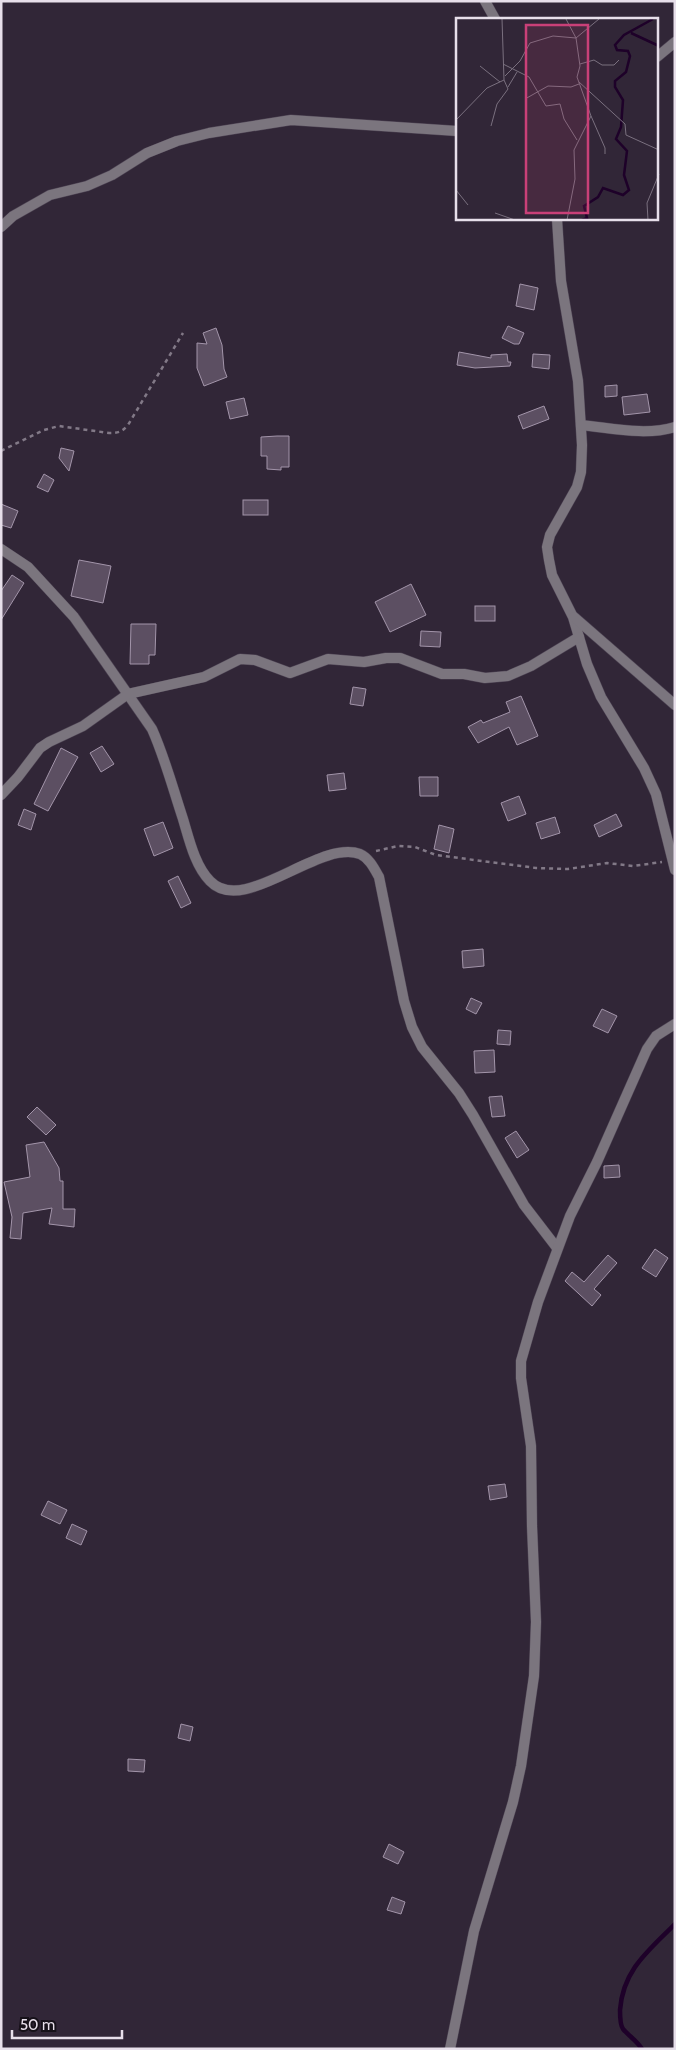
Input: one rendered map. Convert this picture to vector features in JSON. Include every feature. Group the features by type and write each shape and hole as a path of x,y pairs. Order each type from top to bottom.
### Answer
{"street":[{"path":"484,1 494,18"},
{"path":"658,56 675,42"},
{"path":"1,227 13,216 50,195 87,186 112,175 147,154 177,141 209,133 291,120 456,131"},
{"path":"557,220 559,266 578,381 581,425 581,472 577,487 550,535 547,547 552,575 573,617 587,664 601,696 654,788 664,820 673,865"},
{"path":"581,425 647,432 662,431 675,427"},
{"path":"1,549 28,567 74,617 152,729 202,872 210,882 222,889 253,888 322,857 342,853 360,854 372,864 379,877 404,1001 412,1027 422,1047 464,1100 524,1205 557,1248"},
{"path":"573,617 675,705"},
{"path":"1,795 18,778 40,748 78,729 128,694 204,677 234,661 246,658 290,673 328,660 364,662 386,658 411,662 442,674 464,674 485,678 508,676 531,666 579,637"},
{"path":"450,2049 474,1931 514,1802 529,1720 534,1676 536,1622 531,1446 520,1378 520,1361 538,1302 570,1216 597,1162 648,1049 656,1036 675,1024"}],"path":[{"path":"1,451 44,430 59,426 109,433 123,431 128,426 183,333"},
{"path":"360,854 398,846 415,847 436,855 500,864 568,869 607,863 633,866 673,865"}],"building":[{"path":"520,284 538,288 534,310 516,306"},
{"path":"508,326 524,333 519,344 514,344 502,338"},
{"path":"216,328 222,345 224,369 227,377 204,386 197,368 197,343 207,344 203,333"},
{"path":"459,352 491,358 491,355 507,354 508,362 511,362 510,366 475,368 457,365"},
{"path":"533,354 550,355 549,369 532,367"},
{"path":"617,385 617,396 605,397 605,386"},
{"path":"647,394 650,412 624,415 622,397"},
{"path":"244,398 248,415 230,419 226,402"},
{"path":"544,406 549,419 523,429 518,416"},
{"path":"289,436 289,467 281,467 281,470 267,469 267,456 261,456 261,437"},
{"path":"61,448 74,451 69,471 59,458"},
{"path":"44,474 54,480 48,492 37,487"},
{"path":"243,500 268,500 268,515 243,515"},
{"path":"1,504 18,511 11,528 1,525"},
{"path":"79,560 111,566 103,603 71,596"},
{"path":"12,575 24,583 1,620 1,591"},
{"path":"411,584 426,615 390,632 375,602"},
{"path":"475,606 495,606 495,621 475,621"},
{"path":"131,624 156,624 155,655 149,655 149,664 130,664"},
{"path":"421,631 441,632 440,647 420,646"},
{"path":"353,687 366,689 363,706 350,704"},
{"path":"521,696 538,736 517,745 509,727 478,743 468,727 481,720 483,723 510,712 506,702"},
{"path":"102,746 114,764 101,772 90,753"},
{"path":"61,748 78,757 48,811 34,804"},
{"path":"344,773 346,789 329,791 327,775"},
{"path":"419,777 438,777 438,796 420,796"},
{"path":"519,796 526,814 508,821 501,803"},
{"path":"24,809 36,814 31,830 18,825"},
{"path":"616,814 622,826 599,837 594,825"},
{"path":"555,817 560,833 541,839 536,823"},
{"path":"163,822 173,848 154,856 144,829"},
{"path":"439,825 454,829 449,853 434,849"},
{"path":"178,876 191,903 181,908 168,881"},
{"path":"483,949 484,966 463,968 462,951"},
{"path":"471,998 482,1003 476,1014 466,1009"},
{"path":"602,1009 617,1016 608,1033 593,1026"},
{"path":"498,1030 511,1031 510,1045 497,1044"},
{"path":"494,1050 495,1072 475,1073 474,1051"},
{"path":"502,1096 505,1116 492,1117 489,1097"},
{"path":"37,1107 56,1125 46,1135 27,1117"},
{"path":"516,1131 529,1150 517,1158 505,1138"},
{"path":"44,1142 59,1168 60,1181 63,1181 63,1209 75,1209 74,1227 49,1224 52,1208 23,1213 21,1239 10,1238 12,1217 4,1182 30,1177 26,1145"},
{"path":"619,1165 620,1177 604,1178 604,1166"},
{"path":"655,1249 668,1258 656,1277 642,1268"},
{"path":"608,1255 617,1263 594,1289 601,1295 592,1306 565,1281 572,1272 584,1282"},
{"path":"505,1484 507,1497 490,1500 488,1486"},
{"path":"48,1501 67,1510 60,1524 41,1515"},
{"path":"72,1524 87,1531 81,1545 66,1538"},
{"path":"181,1724 193,1727 190,1741 178,1738"},
{"path":"128,1759 145,1760 144,1772 128,1771"},
{"path":"389,1844 404,1852 398,1864 383,1857"},
{"path":"392,1897 405,1902 401,1914 387,1910"}],"waterway":[{"path":"642,2049 622,2027 620,2020 622,1996 626,1983 638,1962 675,1924"}]}
